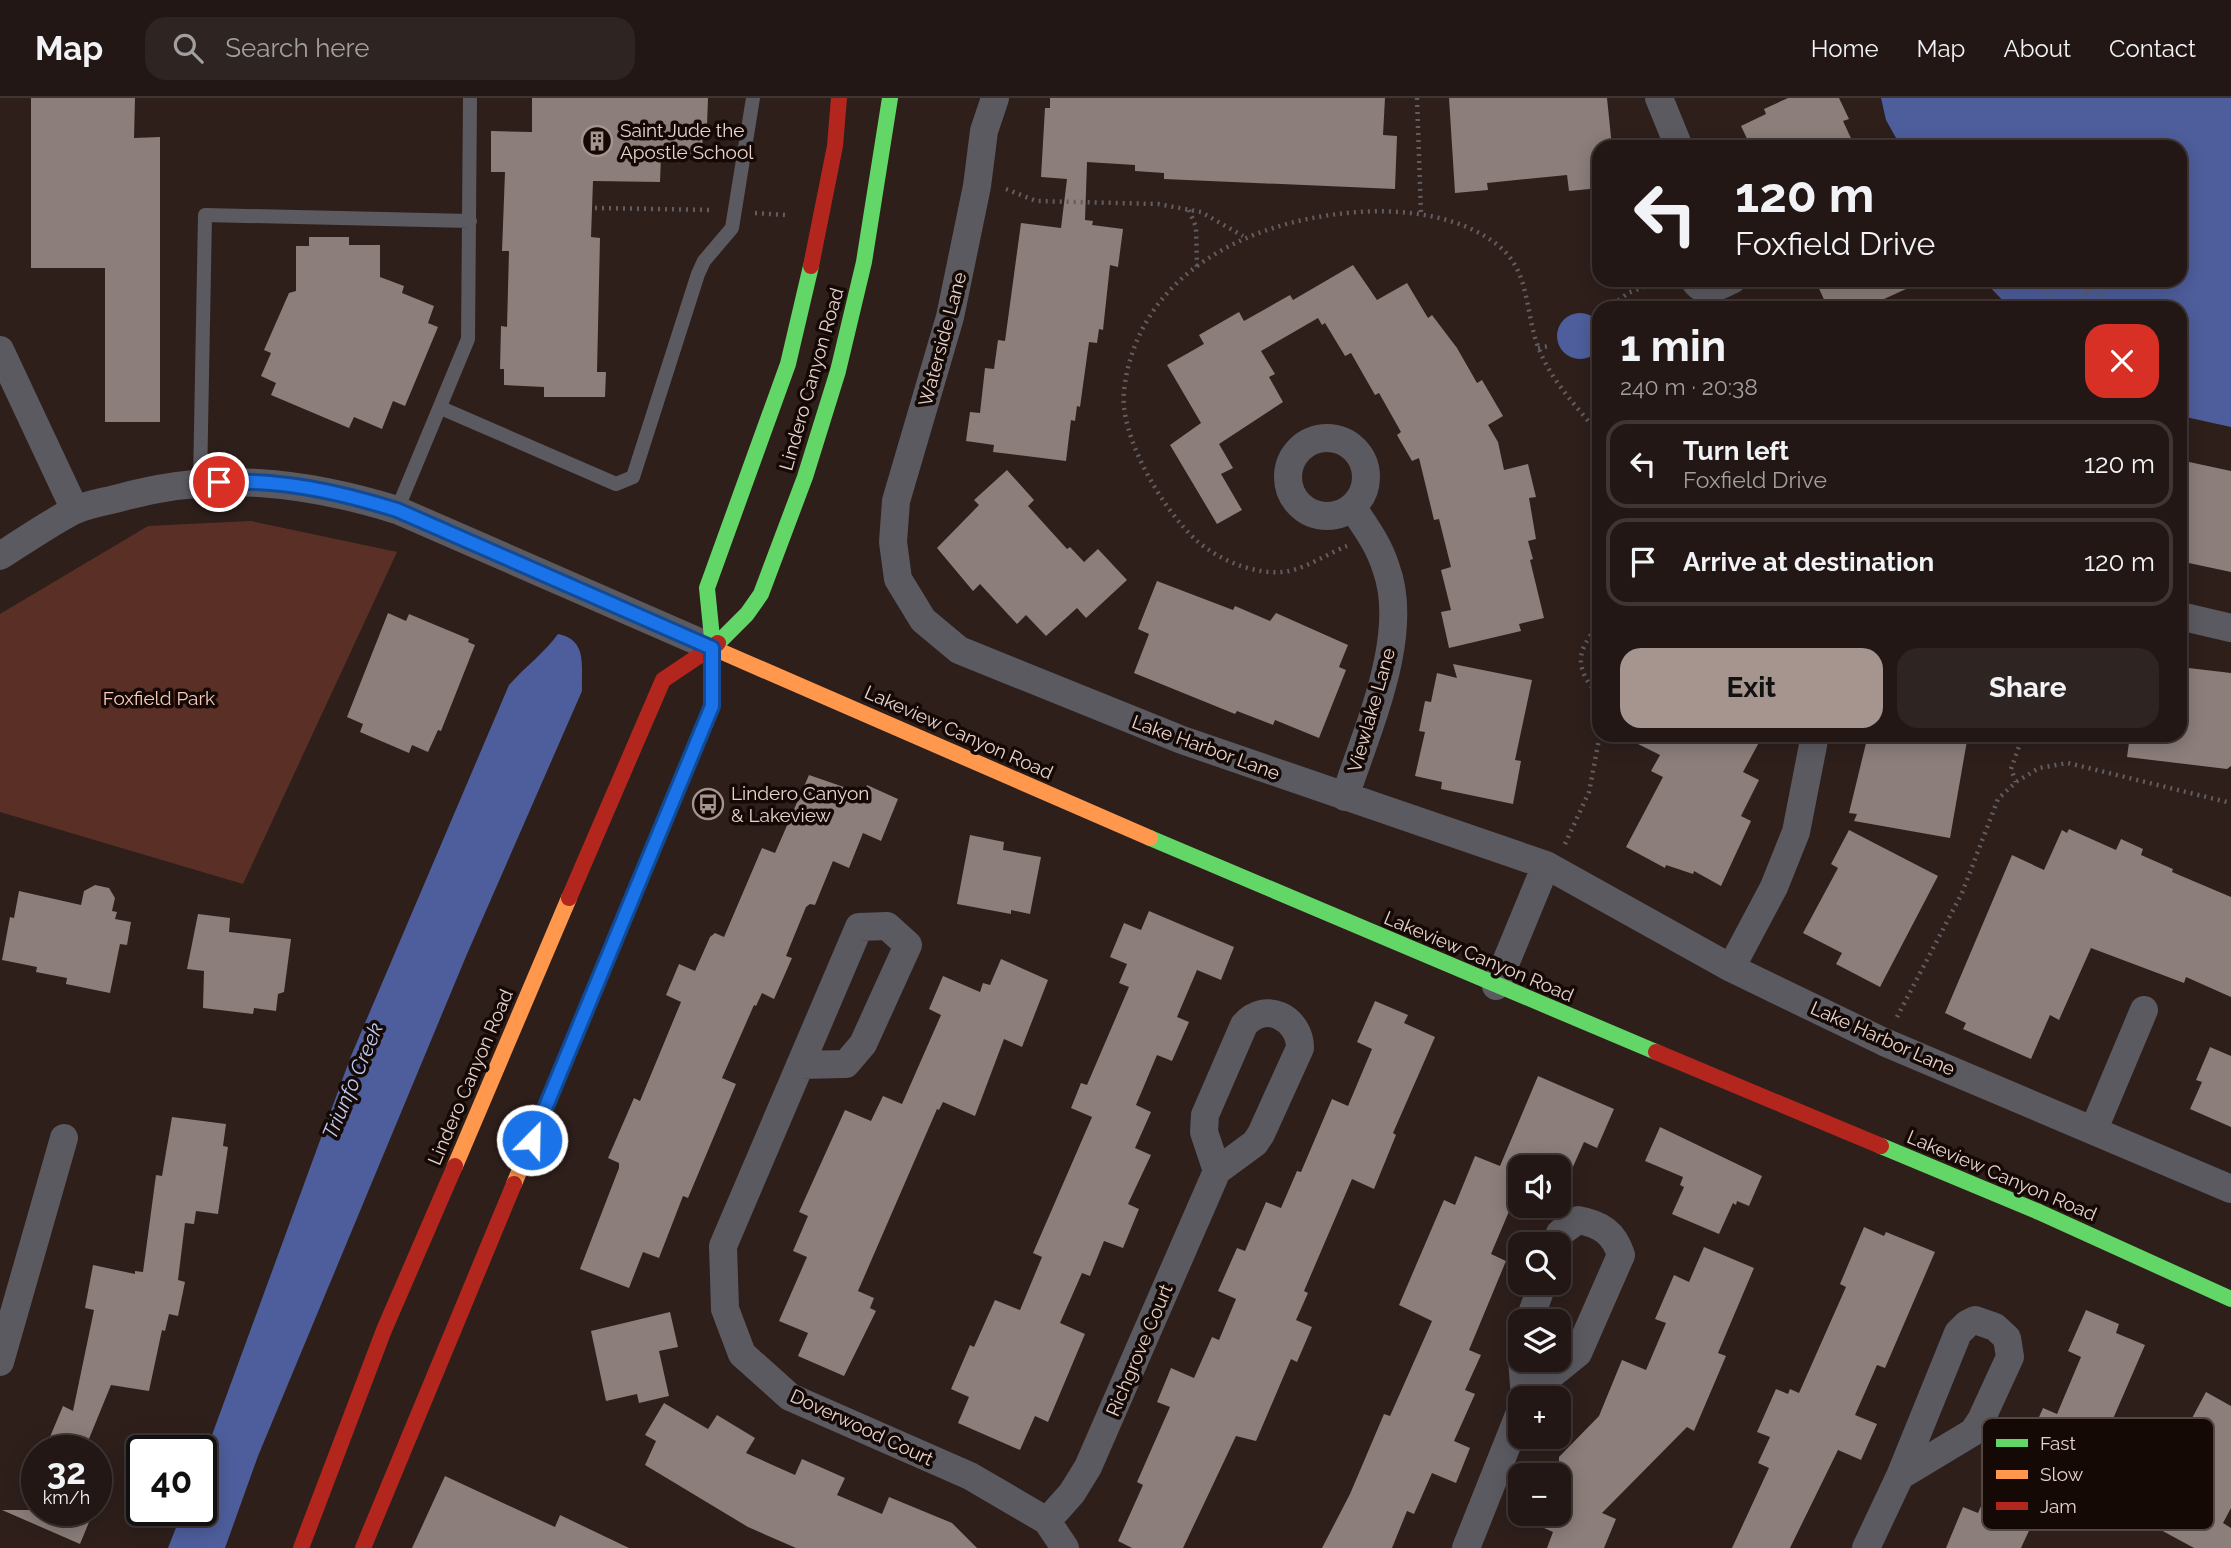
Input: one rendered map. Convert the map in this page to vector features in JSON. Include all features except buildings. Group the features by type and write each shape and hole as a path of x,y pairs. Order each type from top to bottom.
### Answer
{"street":[{"name":"Lindero Canyon Road","path":"363,1548 712,706 712,648 707,588 788,363 823,209 835,146 839,98"},
{"name":"Lindero Canyon Road","path":"301,1548 384,1329 663,680 712,648 755,603 810,468 860,284 883,159 890,98"},
{"name":"Waterside Lane","path":"898,579 893,542 896,500 950,317 977,186 984,131 995,98"},
{"path":"1659,98 1676,140"},
{"path":"0,350 75,510"},
{"path":"0,556 75,510 163,485 288,484 344,494 397,510 712,648"},
{"name":"Viewlake Lane","path":"1345,797 1390,656 1394,610 1387,569 1371,535 1352,507"},
{"name":"Lake Harbor Lane","path":"898,579 923,620 959,650 1182,740 1546,865 1731,968 1884,1042 2231,1189"},
{"path":"2187,618 2231,628"},
{"name":"Lakeview Canyon Road","path":"712,648 1496,986 2039,1212 2231,1299"},
{"path":"1731,968 1774,887 1796,832 1814,742"},
{"path":"1496,986 1546,865"},
{"name":"Doverwood Court","path":"800,1065 846,1064 863,1044 908,945 887,926 859,927 800,1065 723,1246 725,1309 742,1354 790,1397 970,1476 1047,1521 1065,1548"},
{"path":"2094,1129 2144,1010"},
{"path":"1269,1012 1290,1021 1300,1034 1300,1048 1255,1143 1217,1171 1204,1132 1205,1115 1244,1024 1252,1015 1269,1012"},
{"path":"0,1362 64,1138"},
{"name":"Richgrove Court","path":"1047,1521 1072,1493 1088,1467 1217,1171"},
{"path":"1541,1386 1578,1353 1621,1255 1616,1238 1594,1223 1578,1220 1561,1232"},
{"path":"1866,1548 1900,1476 1958,1333 1966,1324 1975,1320 1995,1327 2007,1338 2010,1357 1983,1418"},
{"path":"1900,1476 1963,1440 1982,1420"},
{"path":"1466,1548 1508,1442"}],"lane":[{"path":"397,510 468,339 470,98"},
{"path":"440,408 616,484 633,477 698,274 704,261 732,228 753,98"},
{"path":"200,483 205,215 470,221"}],"path":[{"path":"1416,98 1421,214"},
{"path":"977,186 1005,188 1036,201 1158,204 1189,209 1201,212 1244,236"},
{"path":"595,208 736,211 785,215"},
{"path":"1189,209 1196,227 1196,267"},
{"path":"1371,535 1288,571 1251,569 1220,557 1196,540 1168,508 1137,451 1128,424 1124,393 1131,358 1146,322 1165,295 1196,267 1244,236 1316,216 1350,212 1421,214 1482,234 1502,248 1522,281 1538,348 1548,367 1592,425"},
{"path":"1618,301 1628,293 1644,287"},
{"path":"2084,287 2088,292"},
{"path":"2077,301 2095,287 2106,301"},
{"path":"2047,289 2062,301"},
{"path":"1538,348 1549,346"},
{"path":"1592,633 1584,642 1579,664 1592,688"},
{"path":"1546,865 1564,846 1589,792 1598,742"},
{"path":"2016,782 2011,769 2021,742"},
{"path":"1884,1042 1962,893 1998,799 2016,782 2039,768 2068,763 2231,803"}],"green space":[{"name":"Foxfield Park","path":"251,521 397,552 243,884 0,812 0,614 148,526"}],"water":[{"path":"1881,98 2231,98 2231,427 2187,417 2187,301 2003,301 1990,287 2187,287 2187,140 1897,140 1886,120"},
{"path":"1571,315 1592,317 1592,355 1580,359 1571,357 1559,345 1559,327"},
{"name":"Triunfo Creek","path":"558,634 568,637 579,648 582,691 467,954 258,1456 225,1548 168,1548 177,1526 217,1526 217,1435 212,1435 351,1056 509,685"}],"traffic: fast":[{"path":"718,643 747,614 761,594 805,477 838,371 864,262 890,98"},
{"path":"650,856 712,706 713,648 707,588 788,364 811,266"},
{"path":"1150,838 1656,1052"},
{"path":"1881,1146 2039,1212 2231,1299"}],"traffic: slow":[{"path":"713,648 1150,838"},
{"path":"514,1184 650,856"},
{"path":"455,1166 569,898"}],"traffic: jam":[{"path":"811,266 835,146 839,98"},
{"path":"569,898 663,680 718,643"},
{"path":"1656,1052 1881,1146"},
{"path":"301,1548 384,1330 455,1166"},
{"path":"363,1548 514,1184"}],"place":[{"name":"Saint Jude the Apostle School","path":"597,141"},
{"name":"Lindero Canyon & Lakeview","path":"708,804"}],"route":[{"path":"219,482 288,484 344,494 397,510 712,648 712,706 532,1140"}]}
